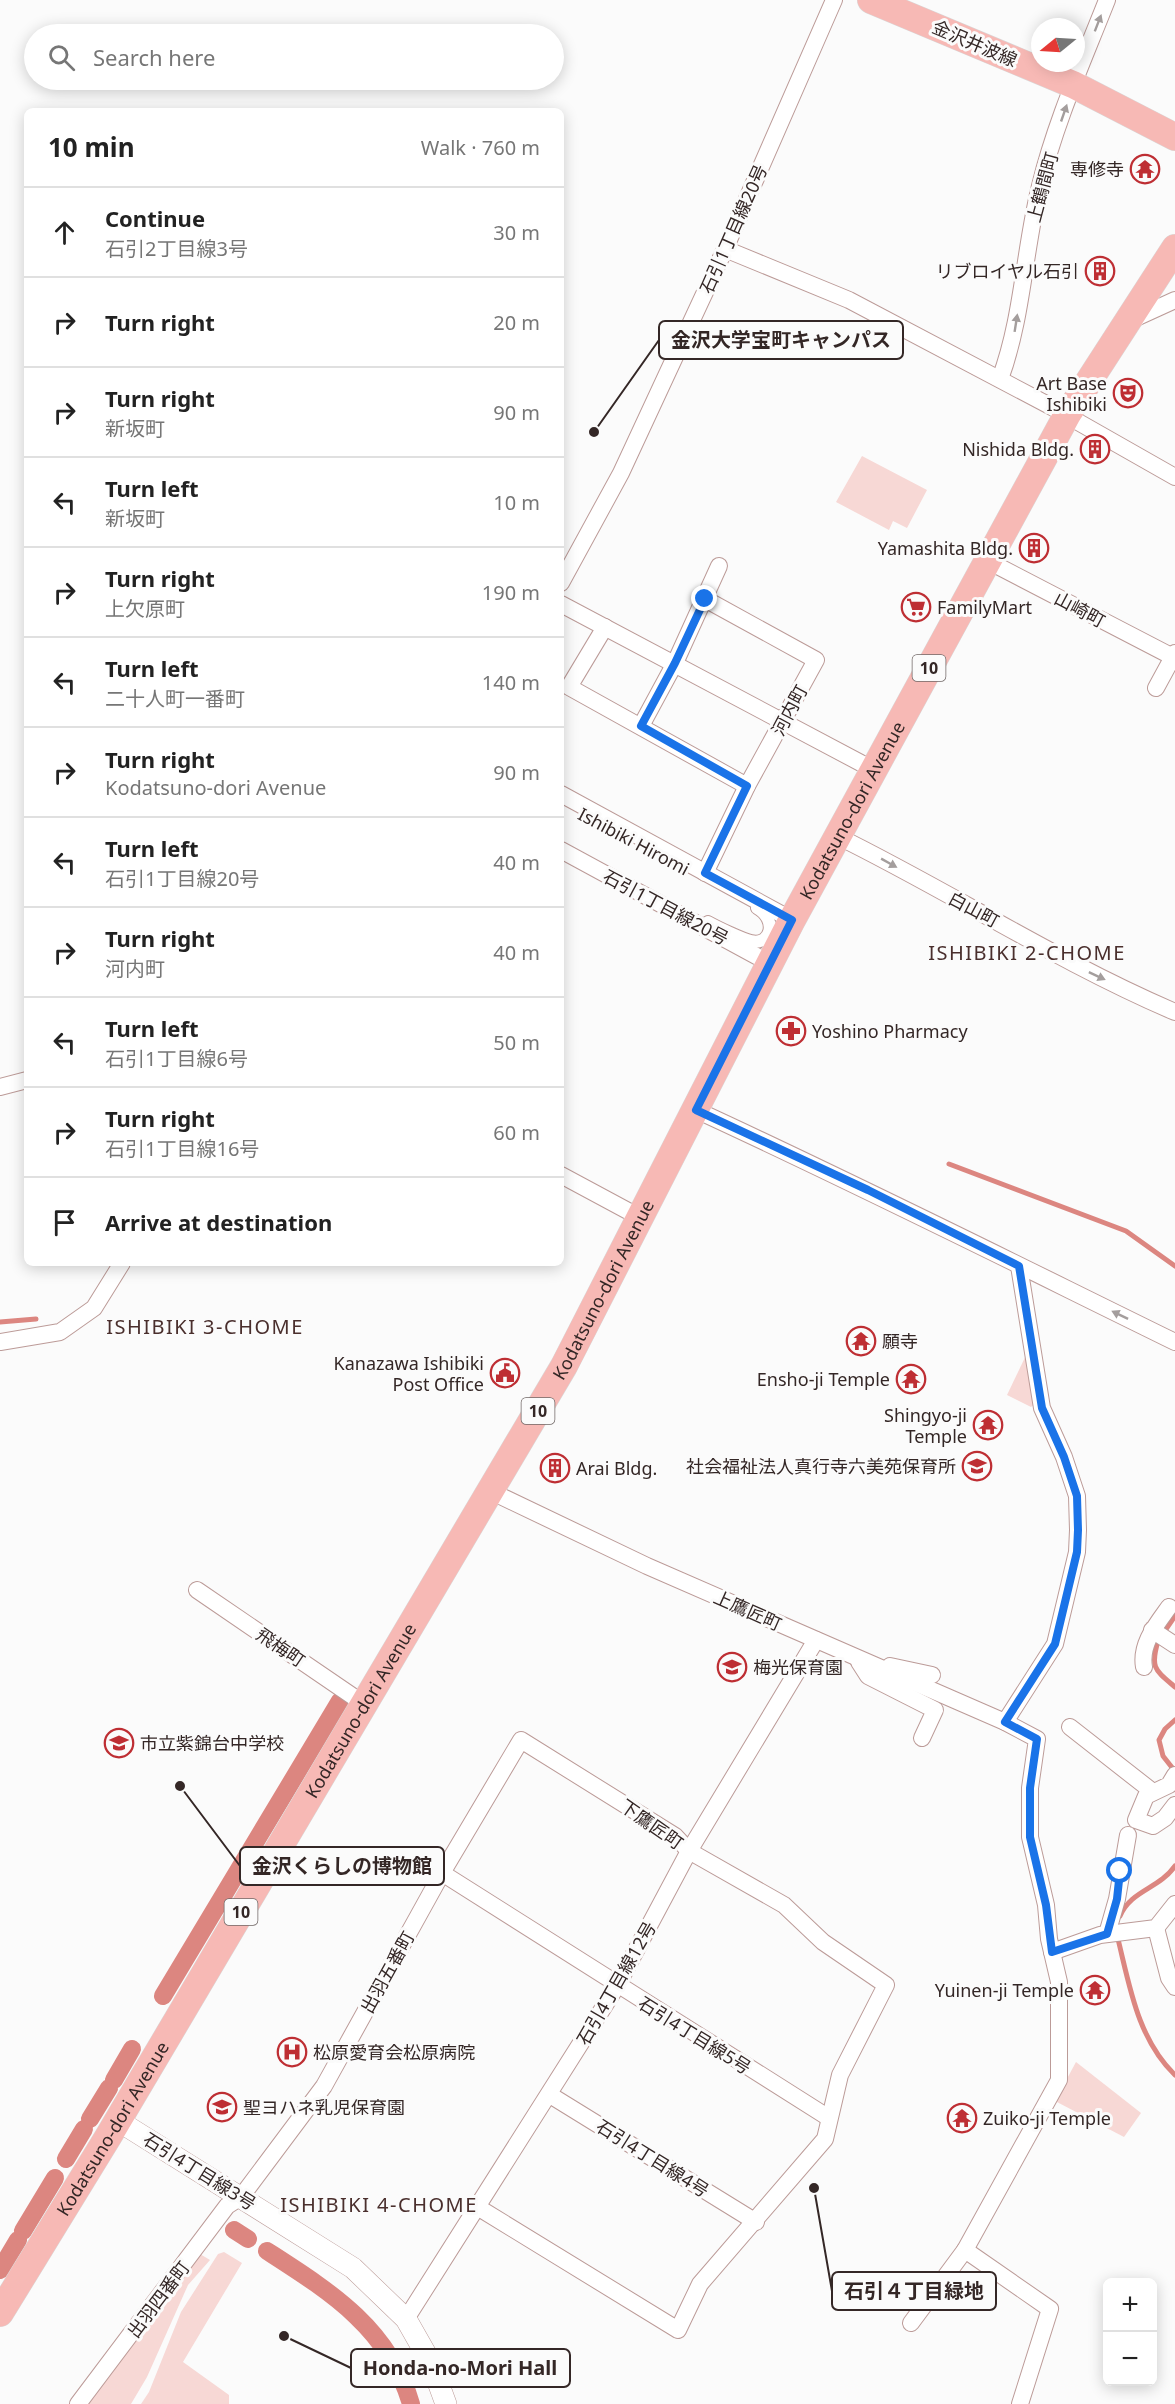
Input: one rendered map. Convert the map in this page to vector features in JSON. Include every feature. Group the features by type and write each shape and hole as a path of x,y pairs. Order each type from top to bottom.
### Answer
{"main road":[{"name":"金沢井波線","path":"871,0 1074,85 1175,137"},
{"name":"Kodatsuno-dori Avenue","path":"0,2313 564,1366 837,836 1067,416 1175,248"}],"street":[{"name":"石引1丁目線20号","path":"564,578 618,479 725,249 834,0"},
{"name":"上鶴間町","path":"1000,379 1013,344 1040,184 1074,85 1107,0"},
{"path":"725,249 849,300 1000,379 1175,477"},
{"path":"1127,322 1174,301"},
{"name":"山崎町","path":"988,561 1174,655"},
{"path":"641,726 675,663 719,566"},
{"name":"河内町","path":"705,599 816,660 747,786 705,873"},
{"path":"564,605 874,770"},
{"path":"604,627 569,687 747,786"},
{"path":"1156,688 1174,655"},
{"path":"564,796 792,920"},
{"name":"Ishibiki Hiromi","path":"564,804 762,911 770,922 769,932 764,939 751,941 710,923 564,845"},
{"name":"白山町","path":"837,836 1016,931 1077,967 1175,1012"},
{"name":"石引1丁目線20号","path":"564,852 771,964"},
{"path":"0,1087 24,1081"},
{"path":"696,1110 879,1194 1019,1266 1174,1341"},
{"path":"564,1177 641,1218"},
{"path":"0,1342 60,1332 94,1308 120,1266"},
{"path":"1007,1723 1055,1644 1077,1552 1078,1530 1077,1496 1064,1457 1042,1408 1019,1266"},
{"name":"上鷹匠町","path":"490,1491 646,1566 857,1660 1007,1723 1037,1739 1030,1788 1030,1837 1046,1905 1052,1952"},
{"name":"飛梅町","path":"197,1590 364,1704"},
{"path":"1144,1667 1143,1658 1152,1630 1169,1607"},
{"path":"1152,1630 1175,1645"},
{"name":"石引4丁目線12号","path":"406,2319 479,2208 617,1986 689,1851 816,1640"},
{"path":"857,1660 932,1675"},
{"path":"857,1660 868,1676 935,1710 922,1738"},
{"path":"1070,1727 1152,1792"},
{"name":"下鷹匠町","path":"521,1740 675,1836 689,1851 784,1905 823,1942 884,1977 840,2075 829,2118"},
{"name":"出羽五番町","path":"241,2197 324,2086 442,1873 521,1740"},
{"path":"1107,1934 1132,1828 1146,1796 1169,1785 1175,1775"},
{"path":"1132,1828 1153,1826 1165,1818 1175,1805"},
{"name":"石引4丁目線5号","path":"442,1873 617,1986 829,2118"},
{"path":"911,2323 965,2250 1059,2080 1059,1982 1052,1952 1107,1934 1156,1928 1175,1904"},
{"path":"1156,1928 1168,1978 1175,1987"},
{"name":"石引4丁目線4号","path":"550,2095 756,2222"},
{"path":"479,2208 678,2330 700,2284 756,2222 825,2139 829,2118"},
{"name":"石引4丁目線3号","path":"117,2120 353,2268 406,2319 431,2363 446,2404"},
{"name":"出羽四番町","path":"78,2404 227,2206 241,2197"},
{"path":"965,2250 1050,2309 1020,2404"}],"shaded area":[{"path":"862,456 927,490 907,528 893,521 889,530 836,502"},
{"path":"1028,1351 1037,1402 1031,1407 1007,1395"},
{"path":"1076,2062 1141,2113 1124,2137 1055,2101"},
{"path":"224,2252 242,2263 183,2362 229,2395 229,2404 141,2404 149,2392 181,2312 218,2254"},
{"path":"200,2254 210,2260 188,2285 147,2377 131,2404 87,2404"}],"waterway":[{"path":"949,1164 1126,1231 1175,1266"},
{"path":"0,1322 36,1319"},
{"path":"1164,1632 1175,1616"},
{"path":"1158,1641 1154,1657 1156,1668 1175,1687"},
{"path":"163,1996 340,1701"},
{"path":"1174,1770 1163,1756 1159,1740 1165,1729 1175,1720"},
{"path":"1120,1916 1131,1900 1161,1880 1175,1866"},
{"path":"1118,1939 1137,2012 1144,2029 1162,2061 1175,2075"},
{"path":"114,2080 132,2049"},
{"path":"90,2119 109,2088"},
{"path":"66,2159 84,2129"},
{"path":"23,2231 55,2178"},
{"path":"234,2230 248,2239"},
{"path":"0,2270 18,2240"},
{"path":"267,2251 334,2297 372,2333 388,2354 401,2377 411,2404"}],"place":[{"name":"専修寺","path":"1145,169"},
{"name":"リブロイヤル石引","path":"1100,271"},
{"name":"Art Base Ishibiki","path":"1128,393"},
{"name":"金沢大学宝町キャンパス","path":"594,432"},
{"name":"Nishida Bldg.","path":"1095,449"},
{"name":"Yamashita Bldg.","path":"1034,548"},
{"name":"FamilyMart","path":"916,607"},
{"name":"Yoshino Pharmacy","path":"791,1031"},
{"name":"願寺","path":"861,1341"},
{"name":"Kanazawa Ishibiki Post Office","path":"505,1373"},
{"name":"Ensho-ji Temple","path":"911,1379"},
{"name":"Shingyo-ji Temple","path":"988,1425"},
{"name":"社会福祉法人真行寺六美苑保育所","path":"977,1466"},
{"name":"Arai Bldg.","path":"555,1468"},
{"name":"梅光保育園","path":"732,1667"},
{"name":"市立紫錦台中学校","path":"119,1743"},
{"name":"金沢くらしの博物館","path":"180,1786"},
{"name":"Yuinen-ji Temple","path":"1095,1990"},
{"name":"松原愛育会松原病院","path":"292,2052"},
{"name":"聖ヨハネ乳児保育園","path":"222,2107"},
{"name":"Zuiko-ji Temple","path":"962,2118"},
{"name":"石引４丁目緑地","path":"814,2188"},
{"name":"Honda-no-Mori Hall","path":"284,2336"}],"district":[{"name":"ISHIBIKI 2-CHOME","path":"1027,952"},
{"name":"ISHIBIKI 3-CHOME","path":"205,1326"},
{"name":"ISHIBIKI 4-CHOME","path":"379,2204"}],"route":[{"path":"705,599 675,663 641,726 747,786 705,873 792,920 696,1110 888,1199 962,1239 1019,1266 1042,1408 1064,1457 1077,1496 1077,1552 1055,1644 1018,1706 1005,1722 1037,1739 1030,1788 1030,1837 1046,1905 1047,1929 1052,1952 1107,1934 1117,1899 1120,1871"}]}
